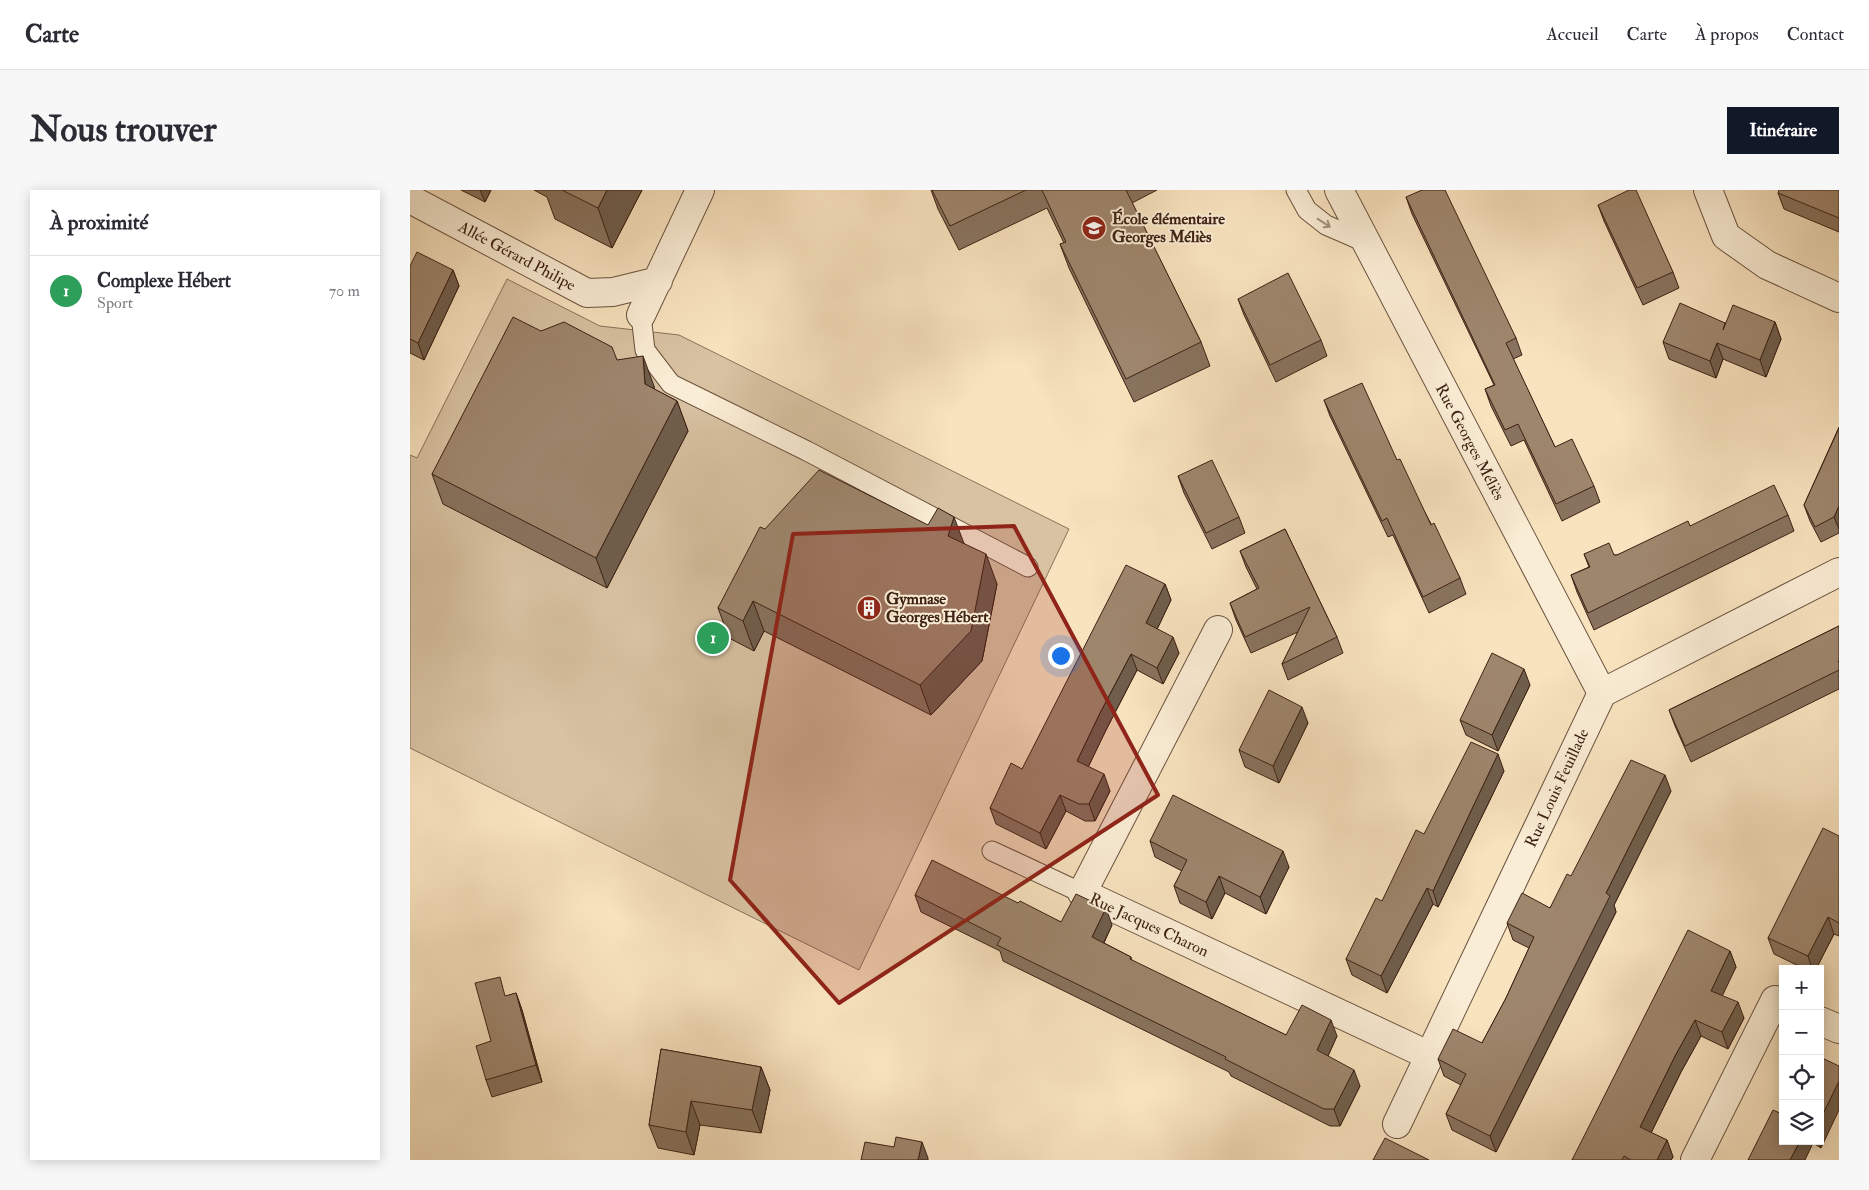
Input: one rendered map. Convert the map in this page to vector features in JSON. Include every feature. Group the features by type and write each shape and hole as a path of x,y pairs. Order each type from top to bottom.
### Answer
{"street":[{"path":"641,315 700,190"},
{"name":"Rue Georges Méliès","path":"1339,190 1602,692"},
{"path":"1708,190 1726,236 1767,265 1839,298"},
{"name":"Allée Gérard Philipe","path":"410,199 587,293 614,292 658,281"},
{"path":"1602,692 1839,572"},
{"name":"Rue Jacques Charon","path":"1218,630 1082,893 1430,1056"},
{"name":"Rue Louis Feuillade","path":"1398,1124 1602,692"},
{"path":"1695,1160 1775,1000 1779,1002"},
{"path":"1824,1023 1839,1029"}],"lane":[{"path":"1296,190 1306,210 1326,225 1365,242"},
{"path":"641,315 645,350 671,384 806,451 1028,567"},
{"path":"992,852 1082,893"}],"highlighted area":[{"path":"1014,526 1158,795 839,1003 730,880 793,534"}],"shaded area":[{"path":"507,279 600,326 679,335 1069,529 859,970 410,748 410,455 417,458"}],"building":[{"path":"562,190 607,190 598,208"},
{"path":"932,190 1026,190 950,226"},
{"path":"1042,190 1126,190 1201,342 1126,379 1060,244 1066,242"},
{"path":"1422,190 1445,190 1516,338 1506,343 1555,447 1572,439 1594,486 1556,504 1518,424 1505,430 1485,389 1495,385 1406,197"},
{"path":"1629,190 1636,190 1673,272 1637,288 1598,205"},
{"path":"1779,190 1839,190 1839,218 1778,193"},
{"path":"417,252 453,270 418,343 410,339 410,266"},
{"path":"1288,273 1321,340 1270,365 1238,299"},
{"path":"1680,303 1725,323 1723,330 1733,305 1775,322 1760,360 1717,343 1710,361 1663,342"},
{"path":"513,317 541,331 564,322 612,347 617,360 643,356 645,384 677,401 596,558 432,474"},
{"path":"1362,383 1397,460 1400,459 1431,525 1434,523 1460,578 1423,597 1387,518 1382,521 1324,400"},
{"path":"1839,428 1839,506 1834,517 1815,527 1804,505"},
{"path":"1212,460 1239,517 1206,533 1178,476"},
{"name":"Gymnase Georges Hébert","path":"819,470 928,525 938,508 954,517 948,536 986,554 971,631 920,685 753,601 743,621 718,608 760,527 765,529"},
{"path":"1774,485 1788,515 1588,613 1571,575 1590,567 1584,554 1609,543 1614,555 1617,555 1688,521 1690,526"},
{"path":"1285,529 1337,637 1282,664 1310,607 1245,637 1230,603 1259,588 1240,551"},
{"path":"1126,565 1165,584 1146,623 1173,637 1157,668 1131,654 1077,761 1104,774 1089,804 1079,804 1060,795 1040,833 990,808 1011,763 1022,769"},
{"path":"1839,626 1839,670 1685,746 1669,710"},
{"path":"1492,653 1524,669 1492,735 1460,720"},
{"path":"1269,690 1302,707 1273,766 1239,750"},
{"path":"1471,742 1498,754 1433,891 1427,888 1381,976 1346,959 1376,898 1382,901 1416,830 1424,834"},
{"path":"1631,760 1665,775 1606,893 1610,896 1490,1136 1446,1114 1466,1074 1438,1059 1453,1029 1482,1043 1506,998 1534,937 1507,923 1522,893 1550,908 1567,874 1571,876"},
{"path":"1173,795 1283,851 1260,897 1219,876 1206,902 1174,886 1187,860 1150,841"},
{"path":"1823,828 1839,836 1839,923 1828,917 1808,956 1768,938"},
{"path":"932,860 1018,903 1020,901 1061,922 1076,894 1106,908 1092,937 1131,957 1130,959 1286,1035 1302,1005 1331,1020 1317,1050 1354,1070 1334,1109 1324,1109 1225,1059 1226,1057 997,945 1001,938 915,895"},
{"path":"1688,930 1730,951 1711,991 1738,1002 1722,1032 1695,1020 1675,1056 1640,1127 1667,1140 1657,1160 1631,1160 1624,1156 1622,1160 1572,1160"},
{"path":"500,977 505,996 516,993 536,1065 486,1080 476,1046 491,1041 475,983"},
{"path":"661,1049 761,1067 752,1110 691,1101 686,1132 649,1125"},
{"path":"1824,1059 1839,1066 1839,1081 1824,1112"},
{"path":"1773,1110 1779,1113 1779,1145 1798,1145 1790,1160 1748,1160"},
{"path":"896,1137 922,1142 918,1160 861,1160 865,1142 894,1147"},
{"path":"1385,1138 1429,1160 1373,1160"}],"place":[{"name":"École élémentaire Georges Méliès","path":"1094,228"},
{"name":"Gymnase Georges Hébert","path":"869,608"},
{"name":"Complexe Hébert","path":"713,638"}]}
